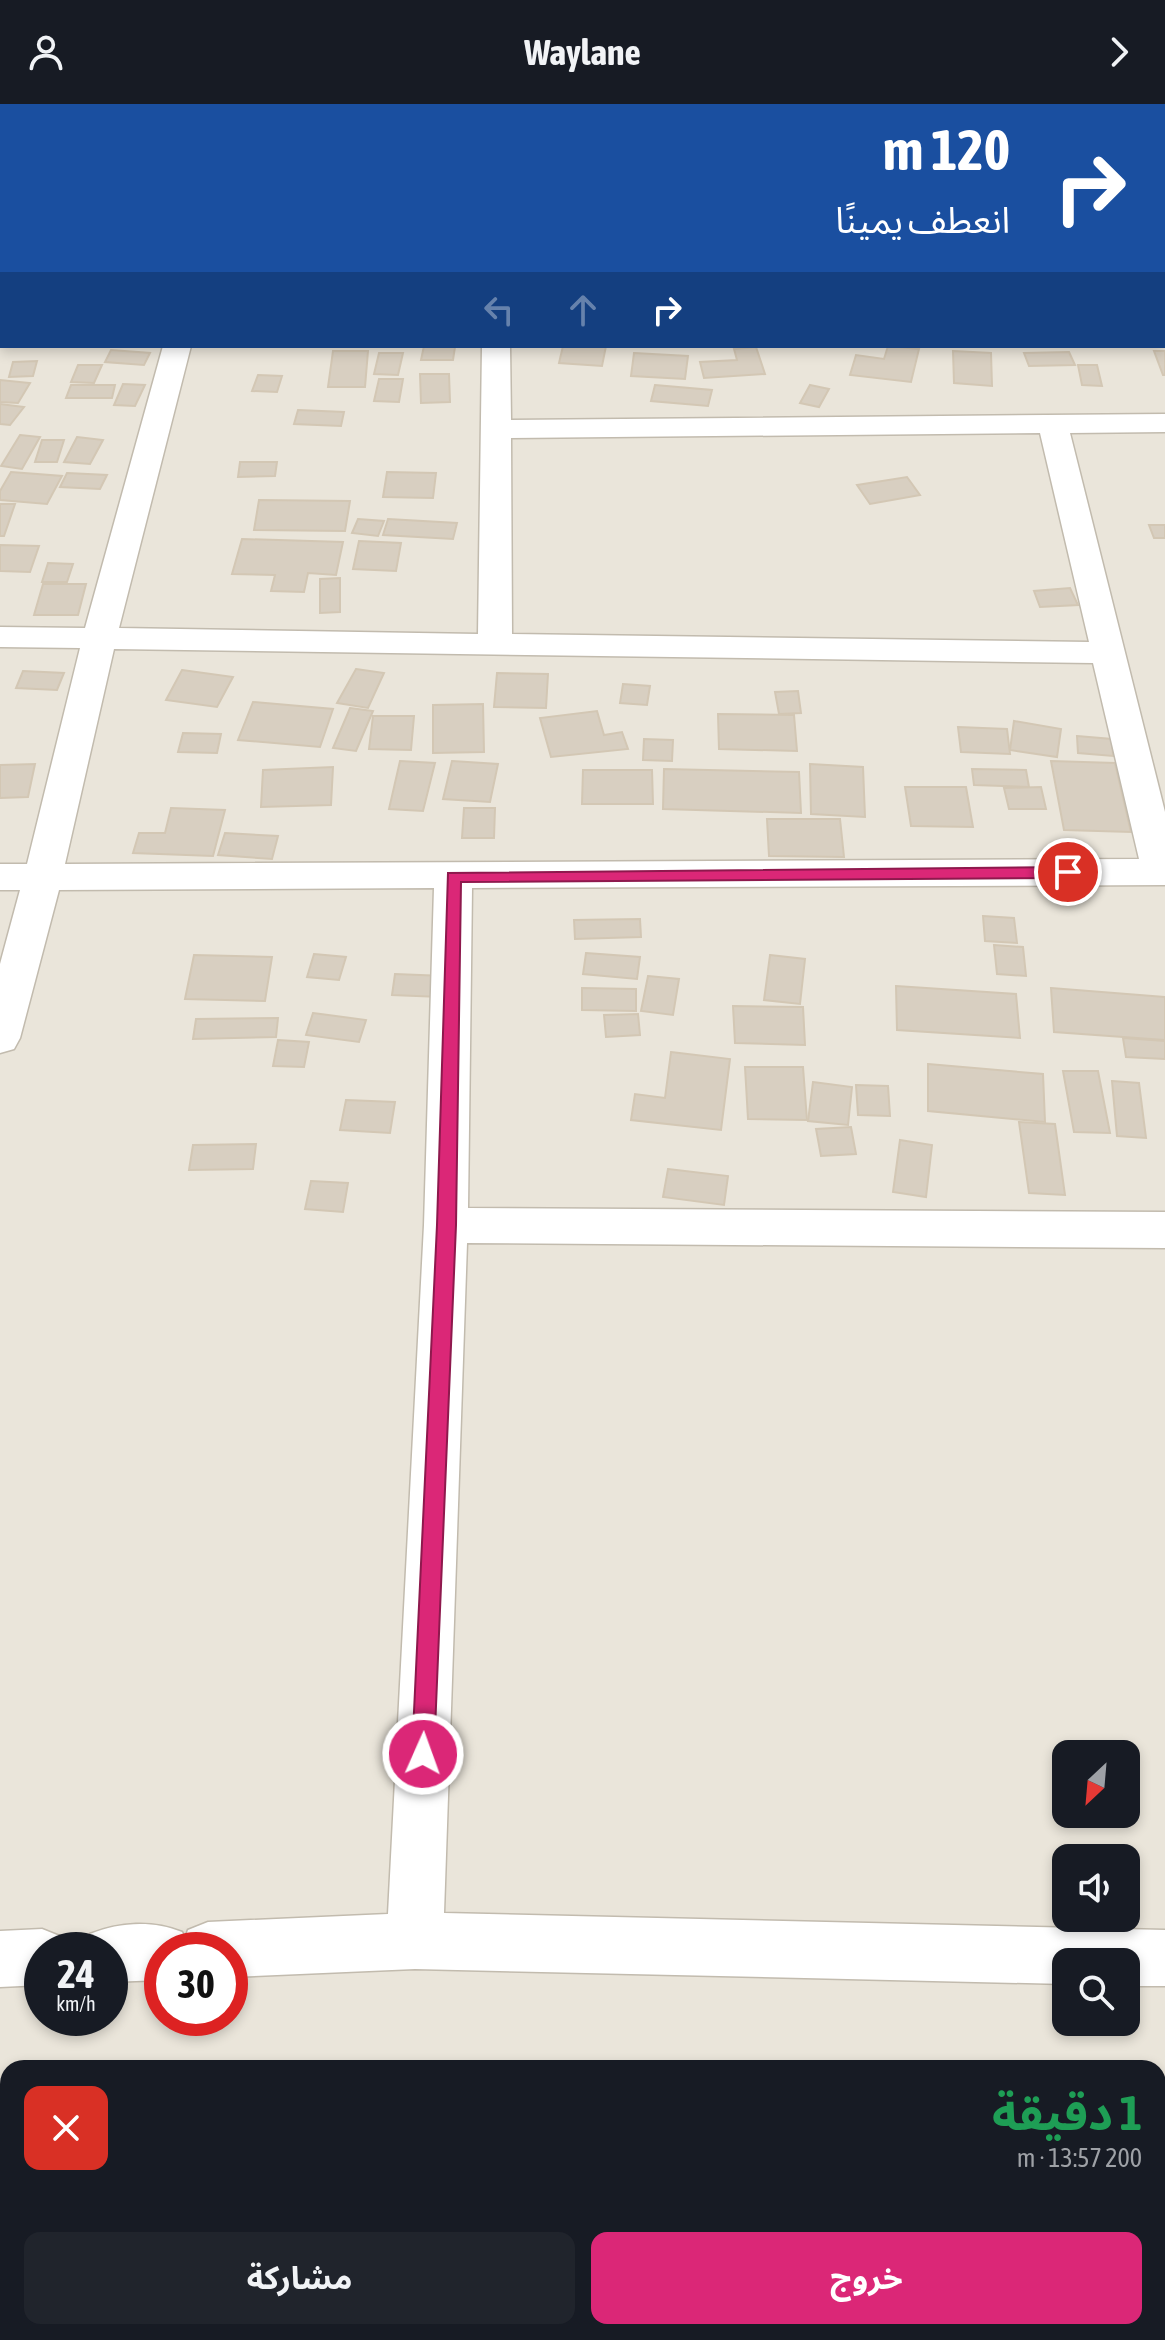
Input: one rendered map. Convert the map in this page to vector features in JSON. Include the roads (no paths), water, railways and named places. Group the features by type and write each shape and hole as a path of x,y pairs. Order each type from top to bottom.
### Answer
{"street":[{"path":"0,1038 43,877 99,640 176,348"},
{"path":"495,643 496,348"},
{"path":"496,429 1165,423"},
{"path":"0,877 1163,872 1053,425"},
{"path":"0,637 1108,653"},
{"path":"415,1941 446,1225 453,877"},
{"path":"446,1225 1165,1230"},
{"path":"248,1948 415,1941 1165,1958"},
{"path":"0,1959 24,1958"}]}
